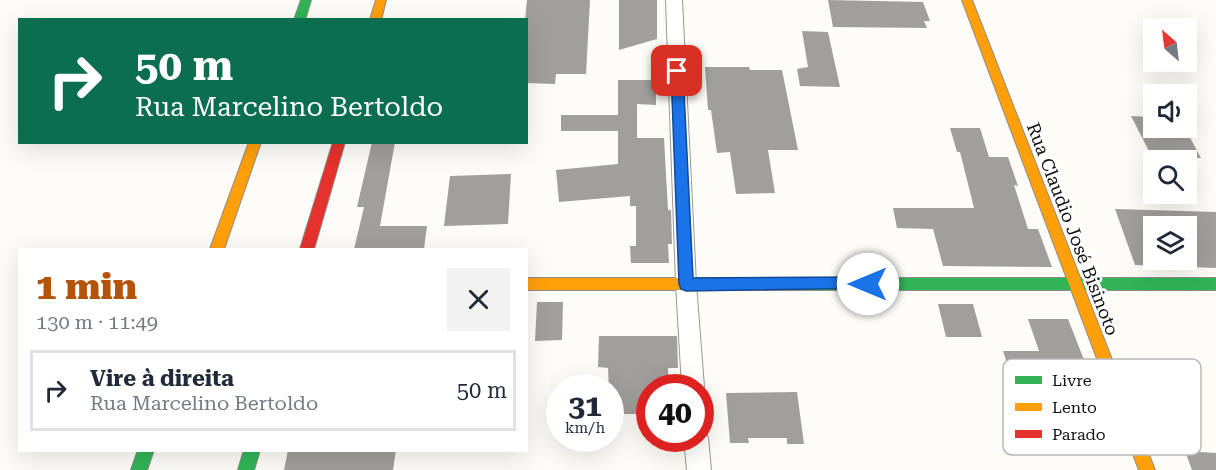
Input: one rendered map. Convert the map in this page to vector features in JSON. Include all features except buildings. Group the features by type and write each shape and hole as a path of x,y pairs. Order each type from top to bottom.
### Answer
{"street":[{"path":"300,18 306,0"},
{"path":"376,18 381,0"},
{"path":"674,0 692,374"},
{"name":"Rua Claudio José Bisinoto","path":"967,0 1104,359"},
{"path":"217,248 254,144"},
{"path":"307,248 338,144"},
{"path":"528,284 1216,284"},
{"path":"139,470 145,452"},
{"path":"246,470 251,452"},
{"path":"697,452 699,470"},
{"name":"Rua Claudio José Bisinoto","path":"1141,455 1147,470"}],"traffic: fast":[{"path":"300,18 306,0"},
{"path":"794,284 1216,284"},
{"path":"139,470 145,452"},
{"path":"246,470 251,452"}],"traffic: slow":[{"path":"376,18 381,0"},
{"path":"967,0 1104,359"},
{"path":"217,248 254,144"},
{"path":"528,284 794,284"},
{"path":"1141,455 1147,470"}],"traffic: jam":[{"path":"307,248 338,144"}],"route":[{"path":"677,71 686,284 868,284"}]}
